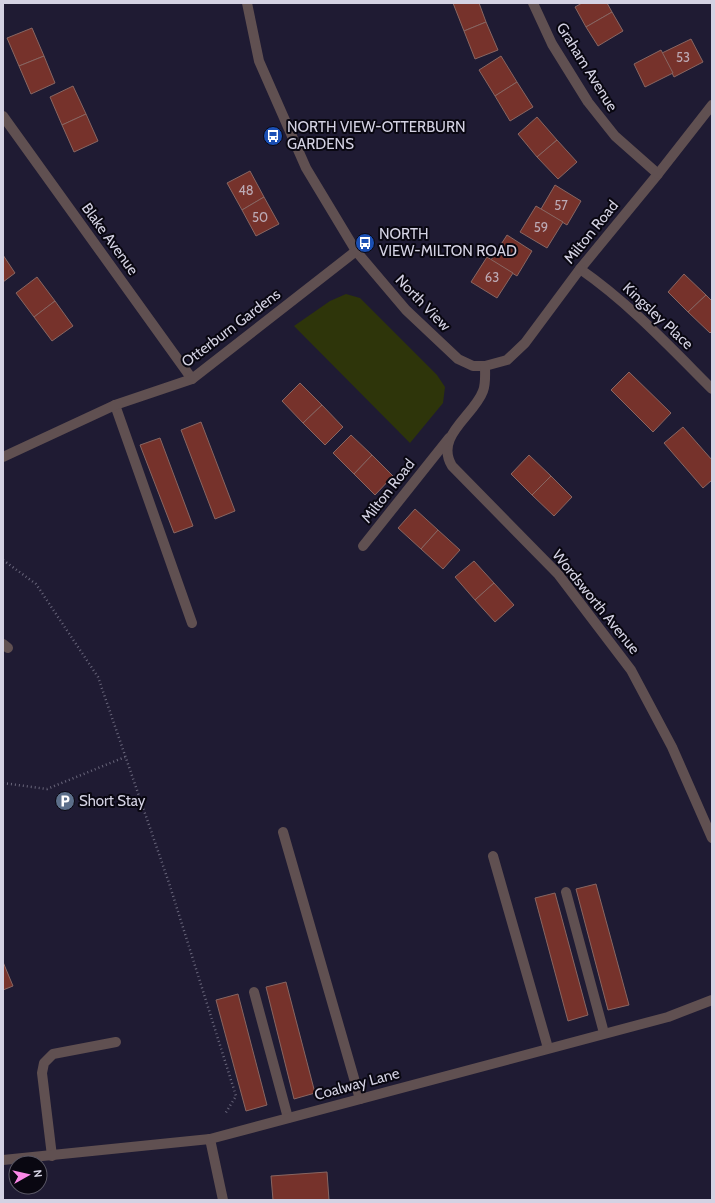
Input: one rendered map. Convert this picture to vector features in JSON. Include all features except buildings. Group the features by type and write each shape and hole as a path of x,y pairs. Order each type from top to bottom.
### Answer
{"street":[{"name":"North View","path":"247,3 259,61 306,168 356,251 406,310 435,339 458,359 473,366 485,366"},
{"name":"Graham Avenue","path":"534,3 552,44 588,102 615,136 658,174"},
{"name":"Milton Road","path":"485,366 507,360 519,349 580,269 712,105"},
{"name":"Blake Avenue","path":"3,116 192,379"},
{"name":"Otterburn Gardens","path":"3,457 115,405 192,379 356,251"},
{"name":"Kingsley Place","path":"580,269 594,278 656,333 712,390"},
{"path":"450,436 476,403 483,391 485,383 485,366"},
{"path":"115,405 192,623"},
{"name":"Milton Road","path":"363,546 450,436"},
{"name":"Wordsworth Avenue","path":"450,436 447,452 448,460 452,466 558,574 631,670 672,746 712,838"},
{"path":"283,832 360,1099"},
{"path":"493,856 548,1048"},
{"path":"566,892 604,1033"},
{"path":"254,992 288,1118"},
{"name":"Coalway Lane","path":"3,1160 210,1139 668,1017 712,1000"},
{"path":"52,1156 42,1073 44,1063 53,1054 116,1042"},
{"path":"210,1139 223,1200"}],"path":[{"path":"3,560 36,584 98,677 169,883 236,1096 210,1139"},
{"path":"3,782 47,789 125,757"}],"green space":[{"path":"346,294 360,298 437,375 445,387 443,403 410,443 294,326 330,301"}],"place":[{"name":"NORTH VIEW-OTTERBURN GARDENS","path":"273,136"},
{"name":"NORTH VIEW-MILTON ROAD","path":"365,243"},
{"name":"Short Stay","path":"65,801"}]}
